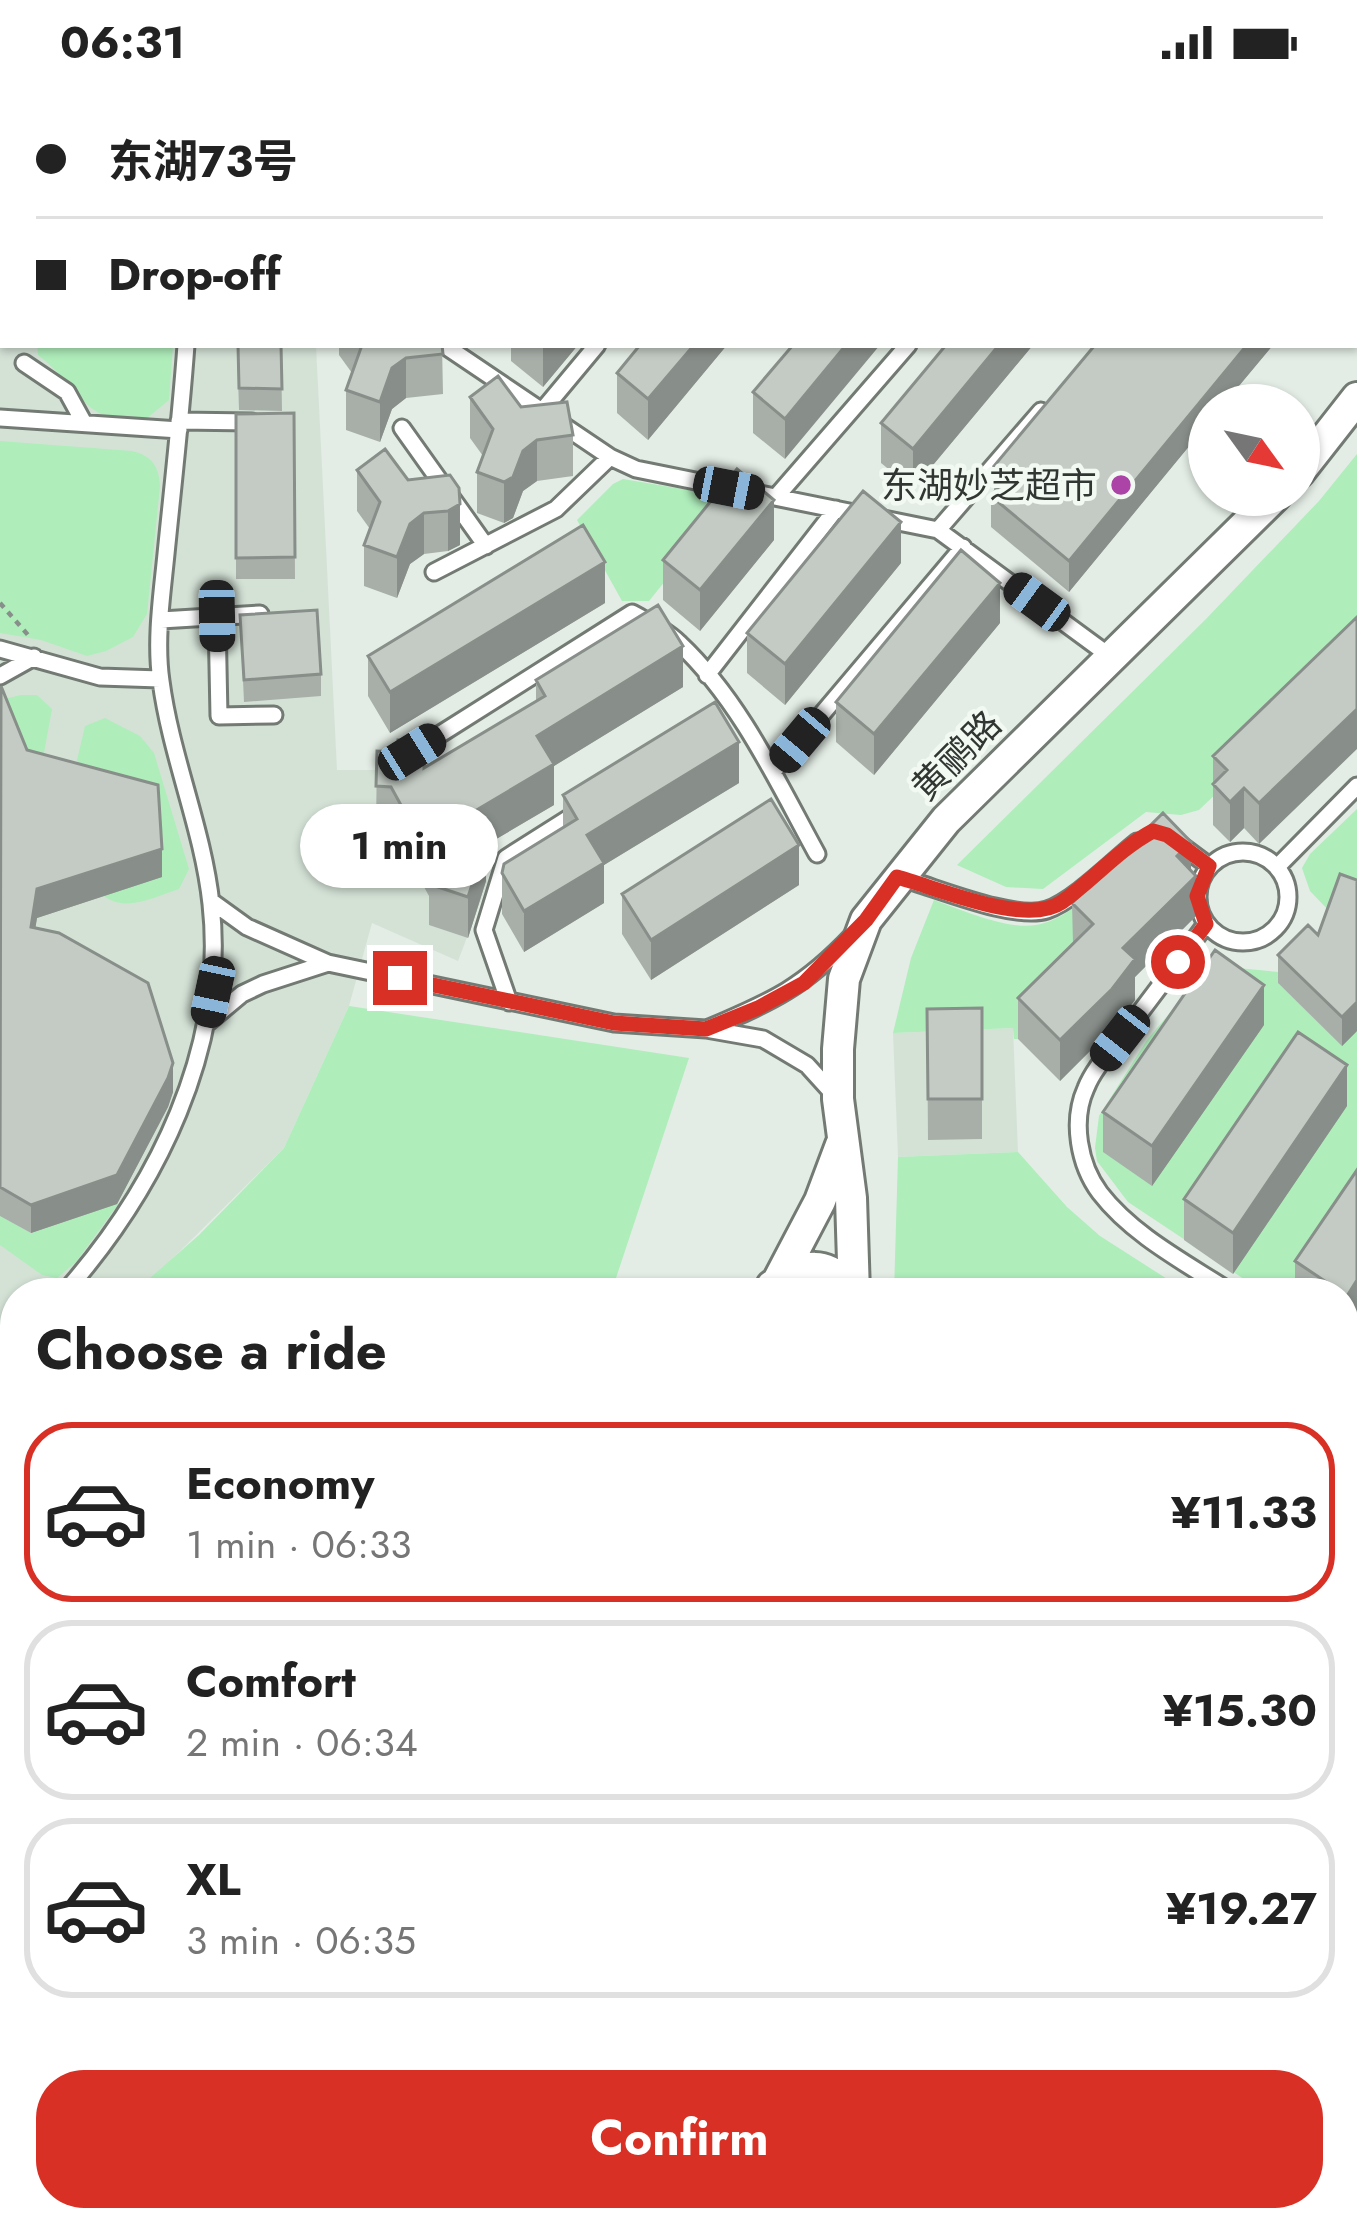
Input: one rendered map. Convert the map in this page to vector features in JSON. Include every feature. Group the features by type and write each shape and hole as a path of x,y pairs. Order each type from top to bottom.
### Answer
{"street":[{"path":"1320,445 1357,398"},
{"name":"黄鹂路","path":"853,1278 838,1099 841,995 866,920 961,804 1255,516"},
{"path":"776,1278 820,1201 842,1144"},
{"path":"794,1278 821,1267 841,1278"}],"lane":[{"path":"76,1278 147,1177 193,1077 215,967 211,901 160,680 161,620 186,348"},
{"path":"453,348 610,457 636,469 938,530 1111,657"},
{"path":"542,411 594,348"},
{"path":"776,497 905,348"},
{"path":"24,363 67,392 84,423"},
{"path":"938,530 1054,395"},
{"path":"0,418 179,426 279,422"},
{"path":"402,428 486,546"},
{"path":"434,572 556,509 610,457"},
{"path":"707,675 836,509"},
{"path":"772,772 963,547"},
{"path":"412,752 632,613 678,642 707,675 772,772 817,854"},
{"path":"161,620 274,614"},
{"path":"217,616 219,716 274,715"},
{"path":"0,649 100,677 160,680"},
{"path":"0,676 34,656"},
{"path":"714,724 733,712"},
{"path":"1277,867 1357,786"},
{"path":"509,1002 484,930 506,858 601,797"},
{"path":"769,815 789,803"},
{"path":"897,877 1016,911 1040,912 1061,902 1156,831 1209,866"},
{"path":"1251,852 1277,867 1288,894 1286,908 1271,932 1258,939 1230,940 1206,924 1197,896 1209,866 1221,857 1251,852"},
{"path":"211,901 263,936 328,963 614,1023 706,1029 775,1042 807,1065 838,1099"},
{"path":"706,1029 804,983 866,920"},
{"path":"1206,924 1095,1071 1081,1105 1078,1135 1086,1168 1109,1203 1141,1232 1210,1278"},
{"path":"206,1024 242,994 328,963"}],"shaded area":[{"path":"0,348 316,348 337,770 424,770 488,882 458,961 372,923 349,1006 284,1148 151,1278 0,1278"},
{"path":"37,348 173,348 169,400 146,419 109,417 85,402 38,355"},
{"path":"0,441 132,451 153,463 160,486 147,614 133,637 87,656 41,640 0,633"},
{"path":"1357,454 1357,658 1199,810 1181,815 1146,812 1043,889 1006,887 957,865 1305,516 1320,516 1320,500"},
{"path":"623,479 718,495 728,503 649,601 622,601 577,520"},
{"path":"37,695 52,709 39,781 0,700"},
{"path":"105,718 140,736 154,753 189,869 179,889 140,902 121,903 104,896 70,790 85,726"},
{"path":"1357,809 1357,909 1335,917 1310,891 1302,868 1310,854"},
{"path":"1136,858 1073,943 1093,964 1018,1039 1014,1039 1013,1028 893,1033 911,958 934,900 1002,923 1044,923 1082,902"},
{"path":"1237,968 1289,973 1279,984 1342,1045 1357,1031 1357,1278 1242,1278 1128,1202 1097,1161 1099,1116 1147,1040 1190,989"},
{"path":"349,1006 689,1058 616,1278 150,1278 284,1148"},
{"path":"1013,1028 1018,1152 898,1157 893,1033"},
{"path":"1018,1152 1100,1236 1166,1278 894,1278 898,1157"},
{"path":"119,1203 76,1262 57,1278 42,1275 0,1245 0,1216 31,1233"}],"building":[{"path":"238,348 281,348 282,389 239,388"},
{"path":"361,348 442,348 443,354 406,358 392,368 380,402 346,390"},
{"path":"638,348 691,348 648,399 617,373"},
{"path":"790,348 844,348 785,419 753,392"},
{"path":"944,348 997,348 913,449 881,423"},
{"path":"1092,348 1245,348 1215,384 1188,384 1188,417 1069,561 991,496 1007,477 994,466"},
{"path":"498,376 521,407 567,402 573,435 537,440 523,451 513,477 504,482 477,472 493,429 470,397"},
{"path":"294,413 295,557 236,558 236,414"},
{"path":"385,449 408,480 450,475 459,488 460,504 448,511 424,513 410,524 397,557 364,545 380,502 357,470"},
{"path":"737,469 774,500 700,590 663,560"},
{"path":"863,491 901,522 785,664 747,633"},
{"path":"583,525 605,562 390,692 368,656"},
{"path":"961,550 1000,583 874,734 836,702"},
{"path":"658,605 683,646 537,736 554,764 448,827 486,841 468,897 429,884 435,867 391,787 376,786 377,751 398,752 398,740 425,740 424,768 545,696 536,680"},
{"path":"317,610 321,674 244,680 240,615"},
{"path":"1357,617 1357,709 1259,803 1244,788 1230,802 1213,784 1227,770 1213,756"},
{"path":"1,686 27,750 158,785 162,849 37,889 31,927 59,933 148,983 173,1063 117,1175 31,1205 0,1187"},
{"path":"715,702 739,742 587,835 604,863 524,911 502,873 504,864 577,819 563,795"},
{"path":"771,799 799,845 651,940 622,894"},
{"path":"1163,813 1191,842 1177,856 1196,876 1123,948 1135,959 1060,1040 1018,998 1093,924 1072,903"},
{"path":"1340,874 1357,880 1357,1002 1342,1017 1278,955 1308,925 1318,935"},
{"path":"1215,950 1264,985 1152,1146 1103,1112"},
{"path":"982,1008 982,1099 928,1099 927,1009"},
{"path":"1298,1032 1347,1065 1233,1233 1184,1199"},
{"path":"1357,1170 1357,1278 1320,1278 1295,1261"}],"place":[{"name":"东湖妙芝超市","path":"1121,485"}],"route":[{"path":"400,978 614,1023 706,1029 804,983 866,920 897,877 1016,911 1040,912 1061,902 1153,831 1167,835 1209,866 1197,896 1206,924 1178,962"}]}
